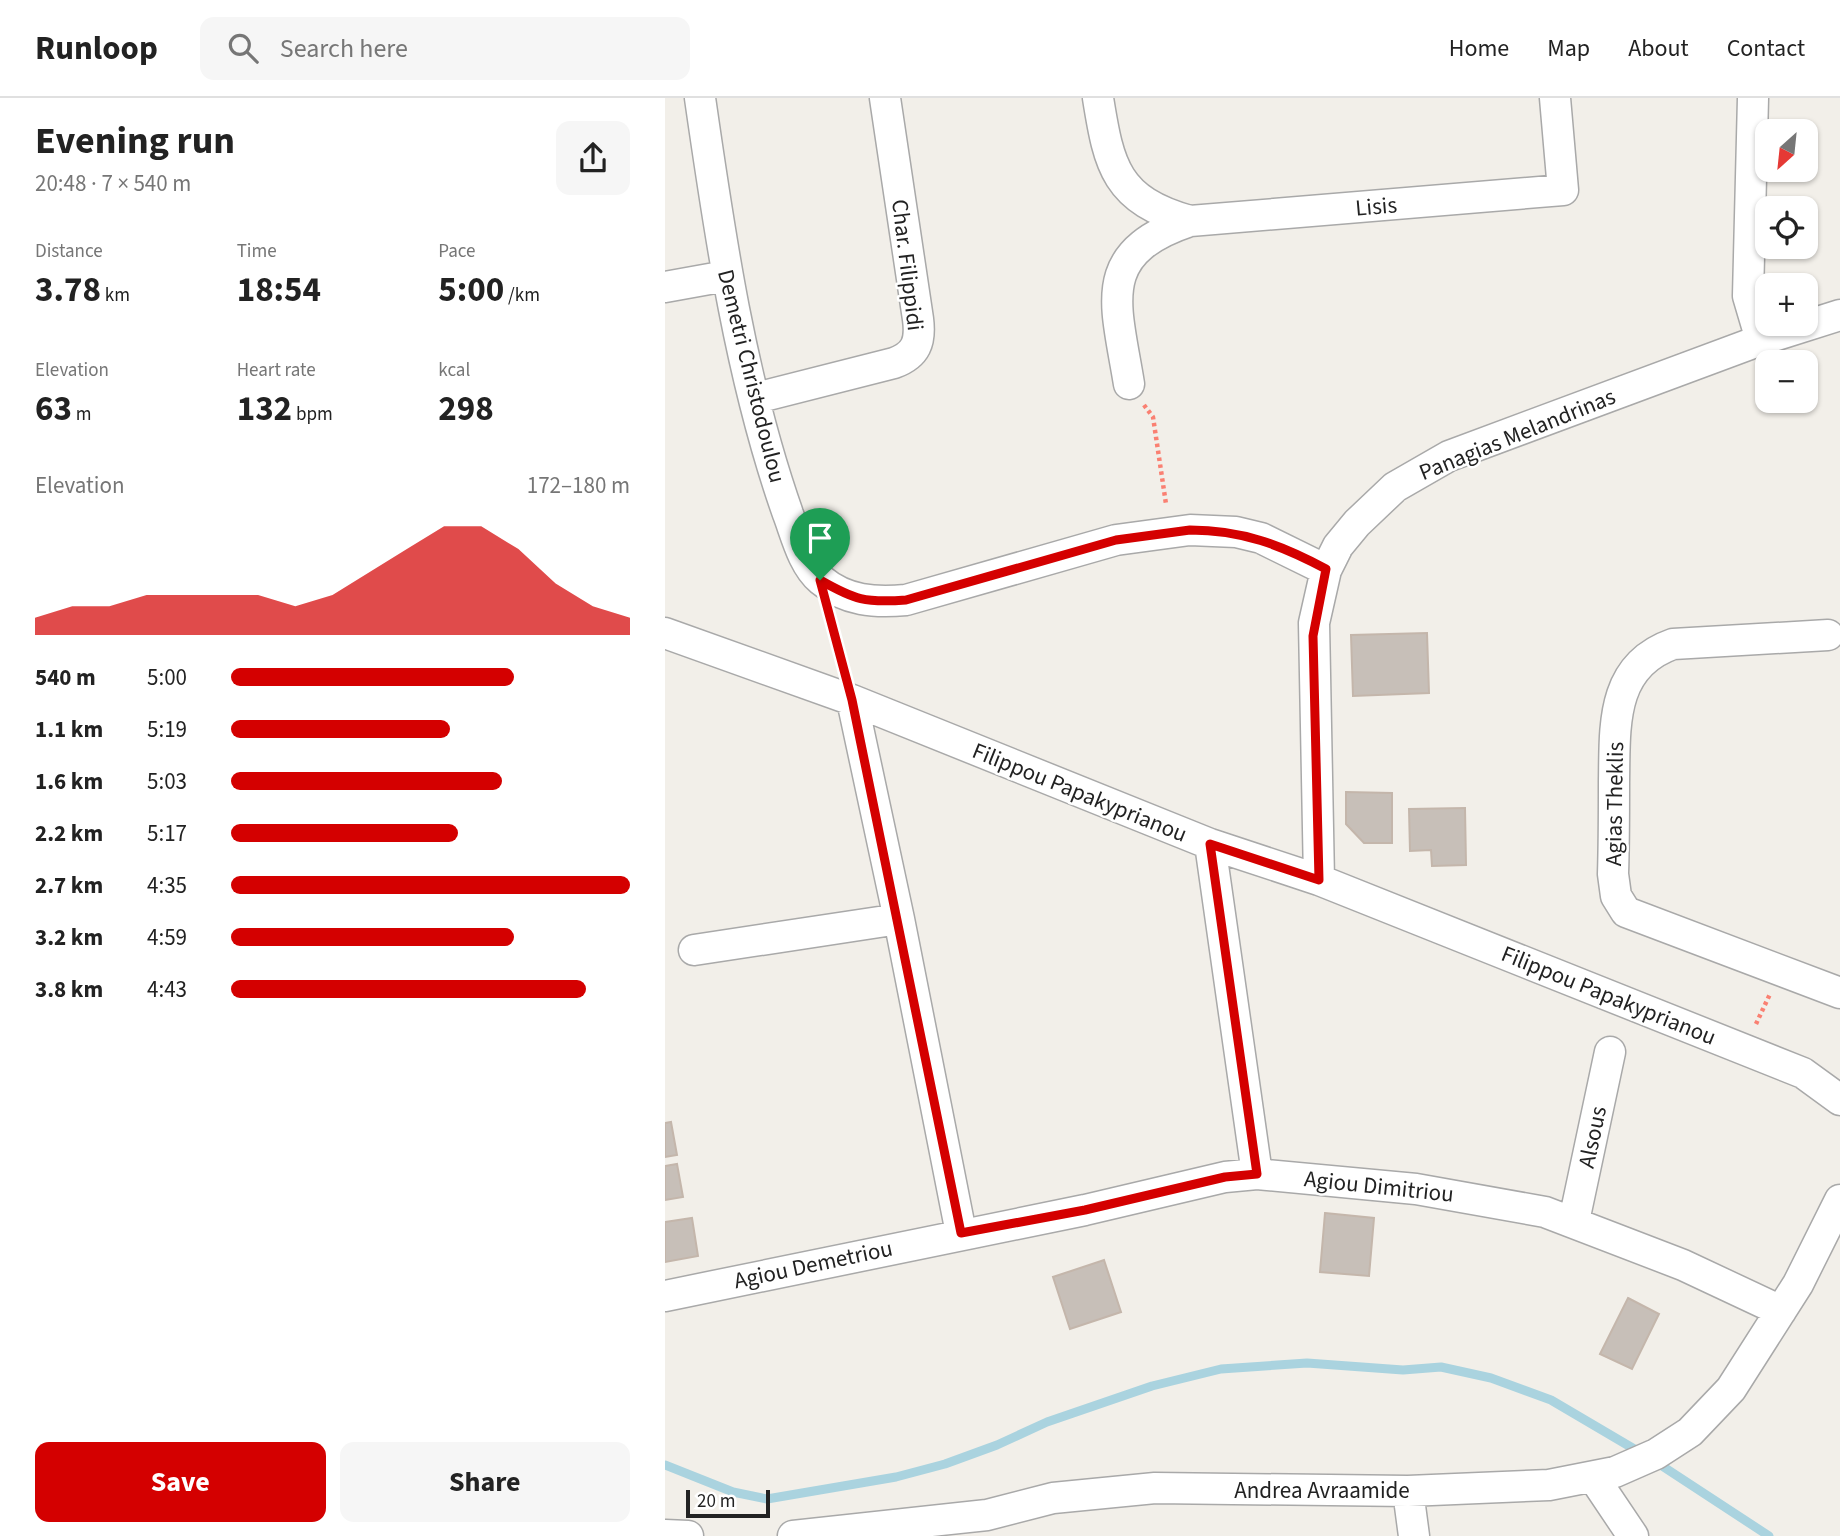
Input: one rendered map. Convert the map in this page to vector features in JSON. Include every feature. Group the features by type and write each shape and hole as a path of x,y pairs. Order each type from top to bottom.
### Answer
{"street":[{"name":"Demetri Christodoulou","path":"700,98 726,276 756,398 781,492 803,554 820,580 848,596 871,603 906,600 1116,540 1170,532 1236,532 1287,549 1326,569"},
{"name":"Char. Filippidi","path":"756,398 894,363 909,356 918,345 918,319 885,98"},
{"name":"Lisis","path":"1098,98 1107,150 1123,184 1150,207 1190,221"},
{"name":"Lisis","path":"1129,384 1117,314 1121,275 1133,251 1143,241 1162,230 1190,221 1563,190 1555,98"},
{"path":"1753,98 1748,296 1761,340"},
{"path":"665,287 726,276"},
{"name":"Panagias Melandrinas","path":"1319,880 1313,636 1326,569 1343,540 1367,511 1395,487 1430,464 1761,340 1840,315"},
{"name":"Filippou Papakyprianou","path":"665,633 852,700 1210,844 1319,880 1803,1073 1840,1100"},
{"name":"Agias Theklis","path":"1828,635 1688,643 1662,648 1651,653 1632,674 1616,710 1613,874 1620,906 1638,918 1840,993"},
{"path":"852,700 899,919 961,1233"},
{"path":"1210,844 1257,1174"},
{"path":"694,950 899,919"},
{"name":"Alsous","path":"1574,1221 1610,1052"},
{"name":"Agiou Dimitriou","path":"961,1233 1085,1210 1225,1177 1257,1174 1464,1196 1574,1221 1692,1269 1781,1311"},
{"path":"1781,1311 1840,1200"},
{"name":"Agiou Demetriou","path":"665,1296 961,1233"},
{"name":"Andrea Avraamide","path":"793,1536 989,1525 1053,1498 1156,1488 1408,1491 1516,1487 1594,1478 1633,1465 1672,1445 1704,1420 1731,1390 1781,1311"},
{"path":"1594,1478 1633,1536"},
{"path":"1408,1491 1414,1536"},
{"path":"665,1535 688,1536"}],"path":[{"path":"1129,384 1153,416 1170,532"},
{"path":"820,580 852,700"},
{"path":"1744,1049 1781,971"}],"building":[{"path":"1427,633 1429,693 1353,696 1351,635"},
{"path":"1346,792 1392,793 1392,843 1364,843 1346,824"},
{"path":"1465,808 1466,865 1432,866 1431,850 1410,851 1409,809"},
{"path":"671,1122 677,1155 665,1157 665,1123"},
{"path":"677,1164 683,1197 665,1200 665,1166"},
{"path":"1325,1213 1374,1218 1369,1276 1320,1272"},
{"path":"692,1218 698,1256 665,1262 665,1222"},
{"path":"1104,1260 1121,1312 1070,1329 1053,1277"},
{"path":"1628,1298 1659,1314 1632,1369 1600,1354"}],"waterway":[{"path":"665,1465 733,1492 767,1499 896,1477 945,1464 997,1445 1047,1422 1152,1386 1221,1369 1307,1363 1403,1370 1441,1367 1491,1378 1551,1400 1641,1453"},
{"path":"1653,1460 1769,1536"}],"route":[{"path":"1190,530 1236,532 1261,538 1326,569 1318,598 1313,636 1319,880 1210,844 1257,1174 1225,1177 1085,1210 961,1233 899,919 852,700 820,580 848,596 871,603 906,600 1116,540 1190,530"}]}
